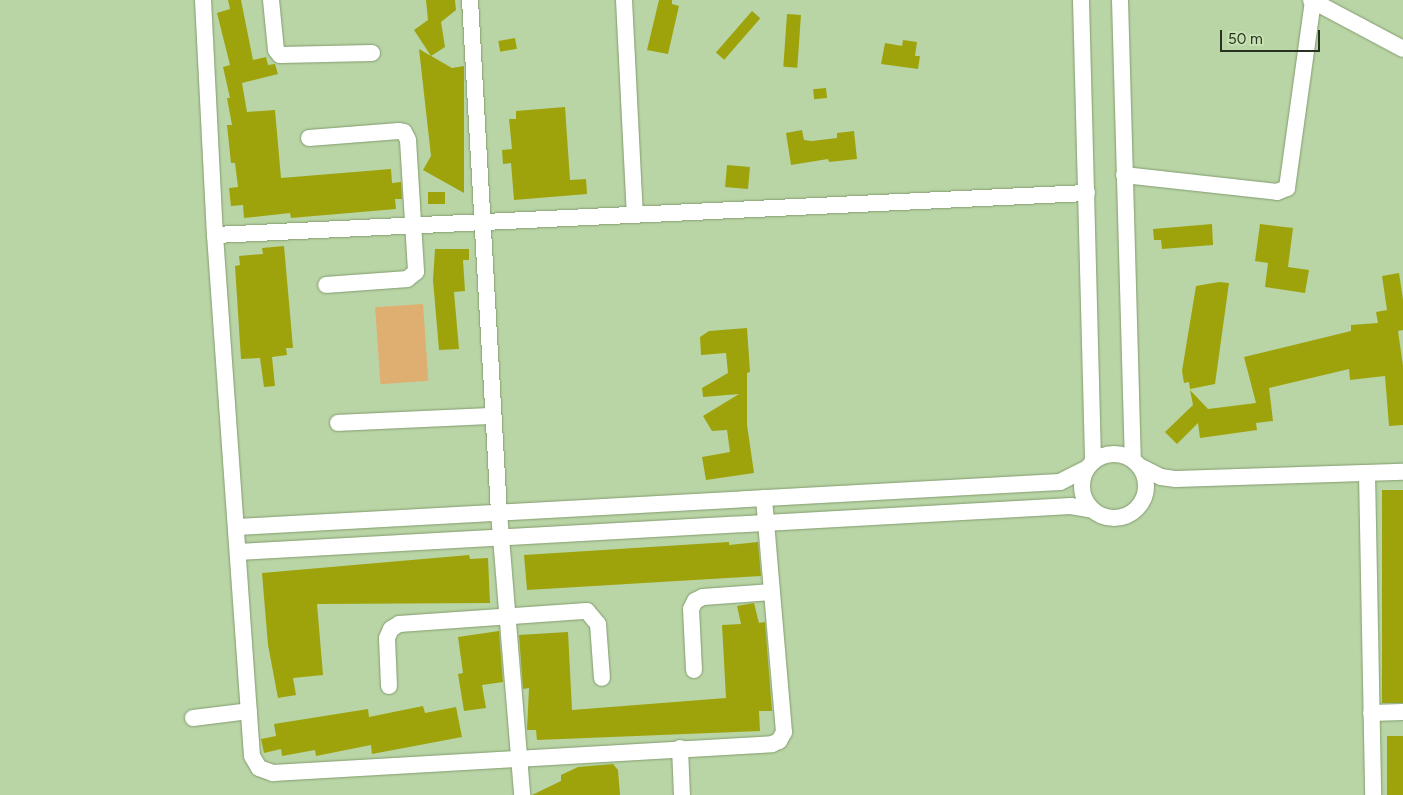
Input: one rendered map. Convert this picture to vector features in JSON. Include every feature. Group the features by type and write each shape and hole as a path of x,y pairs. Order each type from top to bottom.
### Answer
{"street":[{"path":"203,0 215,235 254,760 268,772 520,756 772,744 783,736 764,498"},
{"path":"271,0 276,50 280,55 372,53"},
{"path":"470,0 499,513 522,795"},
{"path":"624,0 635,215"},
{"path":"1081,0 1087,193 1090,465 1082,491 1093,510"},
{"path":"1120,0 1124,174 1137,463 1146,476 1145,496"},
{"path":"1124,174 1278,192 1287,188 1312,1 1403,49"},
{"path":"309,138 404,132 408,140 417,268 410,278 326,285"},
{"path":"215,235 1087,193"},
{"path":"338,423 493,416"},
{"path":"237,526 1060,482 1113,453 1137,463 1161,477 1176,479 1403,472"},
{"path":"1367,473 1373,795"},
{"path":"238,552 1071,506 1093,510 1112,518 1123,517 1132,513 1145,496 1160,485 1176,479"},
{"path":"282,525 284,549"},
{"path":"694,670 691,609 695,601 703,597 772,592"},
{"path":"389,686 387,638 395,626 507,616 591,613 598,624 602,678"},
{"path":"194,718 249,711"},
{"path":"1371,713 1403,712"},
{"path":"680,748 682,795"}],"shaded area":[{"path":"423,304 428,381 380,384 375,307"}],"building":[{"path":"228,0 241,0 253,60 266,57 268,65 275,64 278,74 242,83 247,112 275,110 281,178 391,169 392,183 401,182 402,199 395,199 396,209 291,218 290,213 244,218 243,205 231,206 229,188 238,187 235,163 231,163 227,125 232,125 227,98 230,98 223,67 230,65 217,13 230,9"},
{"path":"426,0 455,0 456,10 441,22 445,47 431,56 414,30 428,20"},
{"path":"659,0 672,0 672,4 679,6 668,54 647,50"},
{"path":"752,11 760,18 724,60 716,53"},
{"path":"787,14 801,15 797,68 783,67"},
{"path":"515,38 517,49 500,52 498,41"},
{"path":"903,40 917,42 915,56 920,56 918,69 881,64 885,43 902,46"},
{"path":"419,49 452,68 464,66 464,193 423,170 431,156"},
{"path":"826,88 827,98 814,99 813,89"},
{"path":"565,107 570,180 586,179 587,194 514,200 511,163 503,164 502,150 512,149 509,119 516,119 516,111"},
{"path":"802,130 804,140 812,141 837,138 837,133 854,131 857,159 829,162 828,159 791,165 786,133"},
{"path":"727,165 750,167 748,189 725,187"},
{"path":"428,192 445,192 445,204 428,204"},
{"path":"1212,224 1213,245 1162,249 1161,240 1154,240 1153,229"},
{"path":"1260,224 1293,228 1288,267 1309,270 1305,293 1265,287 1268,263 1255,261"},
{"path":"284,246 293,348 286,348 287,355 272,357 275,386 264,387 260,358 241,359 235,266 240,265 239,256 263,254 262,248"},
{"path":"435,249 469,249 469,260 463,260 465,291 454,292 459,349 439,350 433,280"},
{"path":"1399,273 1403,300 1403,330 1398,331 1403,366 1403,425 1389,426 1385,376 1350,380 1349,369 1269,388 1273,421 1256,423 1257,430 1200,438 1198,423 1177,444 1165,432 1193,405 1190,390 1208,409 1256,403 1244,357 1351,331 1351,325 1378,323 1376,312 1387,310 1382,276"},
{"path":"1219,282 1229,283 1215,384 1190,389 1189,382 1184,383 1182,371 1196,286"},
{"path":"747,328 750,372 747,373 747,425 754,473 706,480 702,457 730,452 727,430 712,431 703,416 739,394 703,397 702,388 728,373 726,353 701,355 700,337 709,331"},
{"path":"1382,490 1403,490 1403,703 1382,703"},
{"path":"729,542 729,545 758,542 761,576 527,590 524,555"},
{"path":"469,555 470,559 488,558 490,603 317,604 323,675 293,678 296,695 278,698 268,645 262,573"},
{"path":"754,603 759,623 765,622 772,711 759,711 760,731 537,740 536,730 527,730 529,688 523,689 519,635 568,632 572,710 726,698 722,625 741,624 737,606"},
{"path":"499,631 503,682 482,685 486,708 464,711 458,674 463,673 458,637"},
{"path":"423,706 425,713 456,707 462,737 372,754 371,745 316,756 315,750 282,756 281,749 264,753 261,739 276,736 274,724 368,709 369,717"},
{"path":"1387,736 1403,736 1403,795 1387,795"},
{"path":"613,764 618,770 620,795 532,795 561,781 561,775 578,767"}]}
